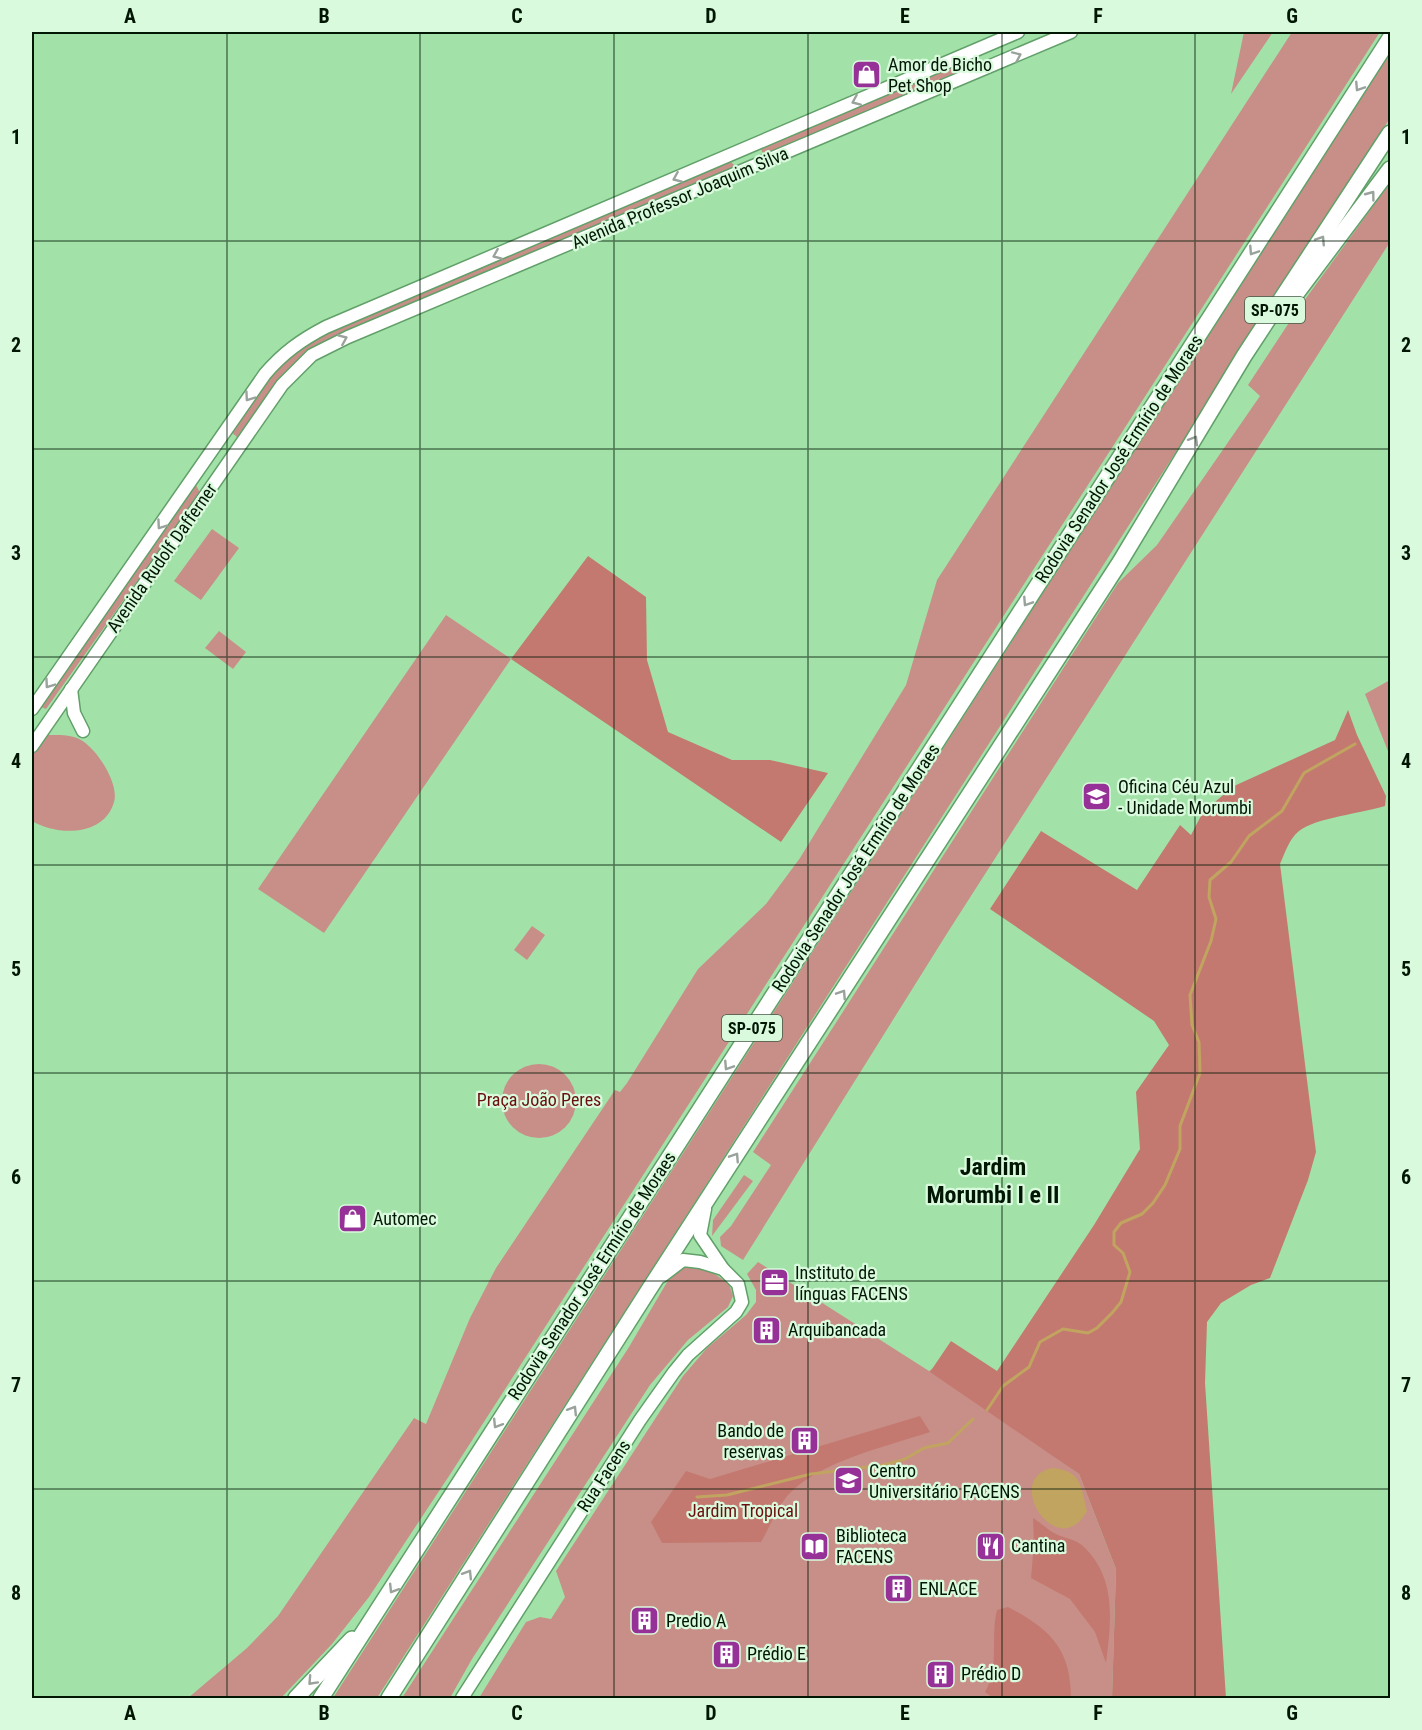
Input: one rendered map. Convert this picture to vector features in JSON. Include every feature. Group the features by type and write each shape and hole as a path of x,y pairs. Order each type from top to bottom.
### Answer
{"highway":[{"name":"Rodovia Senador José Ermírio de Moraes","path":"321,1698 1390,38"},
{"name":"SP-075","path":"389,1698 711,1193 1120,562 1244,356 1390,134"},
{"path":"1244,356 1301,288 1390,170"},
{"path":"296,1698 381,1608"},
{"path":"396,1698 415,1659"}],"main road":[{"name":"Avenida Professor Joaquim Silva","path":"282,354 326,327 1018,32"},
{"name":"Avenida Professor Joaquim Silva","path":"294,371 329,345 1071,32"},
{"name":"Avenida Rudolf Dafferner","path":"32,709 194,479 217,441 282,354"},
{"name":"Avenida Rudolf Dafferner","path":"32,746 294,371"},
{"path":"71,689 74,713 83,731"},
{"name":"Rua Facens","path":"462,1698 634,1430 674,1372 688,1354 736,1312 742,1302 742,1293 738,1284 723,1269 700,1235 703,1213 711,1193"},
{"path":"648,1291 673,1265 683,1260 723,1269"}],"green space":[{"path":"1244,32 1273,32 1231,94"},
{"path":"1292,32 1380,32 369,1597 332,1644 281,1698 188,1698 247,1648 278,1616 414,1418 426,1424 470,1318 496,1268 615,1090 620,1092 627,1083 698,969 766,904 800,858 906,685 937,580"},
{"path":"1390,53 1390,118 377,1698 333,1698"},
{"path":"955,66 959,72 769,154 762,152 761,148"},
{"path":"730,161 736,167 731,171 331,338 289,370 237,437 231,432 276,367 297,349 320,336"},
{"path":"1390,183 1390,242 946,935 743,1260 721,1246 720,1237 731,1226 771,1165 753,1152 1118,583 1157,545 1260,396 1248,385 1298,309"},
{"path":"195,483 200,493 46,709 41,707"},
{"path":"212,529 239,548 201,600 174,581"},
{"path":"588,556 646,597 647,660 668,732 732,760 770,760 828,773 781,842 511,659"},
{"path":"446,615 511,659 324,933 258,889"},
{"path":"219,631 246,652 233,669 205,648"},
{"path":"1390,680 1390,756 1365,694"},
{"path":"1348,710 1357,735 1386,796 1385,806 1306,826 1293,838 1280,864 1316,1152 1308,1180 1270,1278 1251,1285 1221,1303 1207,1322 1205,1383 1226,1698 1112,1698 1116,1569 1079,1474 930,1372 951,1341 997,1371 1094,1225 1140,1149 1136,1092 1169,1045 1154,1021 990,909 1041,831 1137,890 1180,825 1191,835 1203,812 1234,786 1335,740"},
{"path":"44,735 65,735 77,738 91,748 104,765 115,794 109,813 100,822 79,830 66,831 42,826 32,821 32,754"},
{"path":"532,926 545,935 527,960 514,950"},
{"name":"Praça João Peres","path":"539,1064 560,1070 570,1080 576,1101 570,1122 560,1132 539,1138 518,1132 508,1122 502,1101 508,1080 518,1070"},
{"path":"744,1175 753,1181 712,1236 713,1220"},
{"name":"Centro Universitário FACENS","path":"758,1262 929,1371 943,1362 986,1408 1079,1474 1116,1569 1112,1698 479,1698 526,1622 540,1617 551,1619 565,1597 556,1571 683,1376 707,1348 746,1315 756,1302 756,1290 747,1274"},
{"path":"685,1267 709,1270 729,1284 733,1296 728,1307 688,1340 650,1385 472,1659 450,1698 402,1698 629,1347 670,1277"},
{"name":"Jardim Tropical","path":"920,1416 930,1432 837,1463 803,1482 790,1493 782,1504 761,1542 662,1543 651,1522 686,1471 710,1479"},
{"path":"1033,1518 1060,1536 1082,1545 1095,1560 1107,1588 1109,1602 1106,1663 1095,1632 1070,1599 1031,1578 1034,1543"},
{"path":"1008,1607 1036,1624 1055,1642 1067,1666 1071,1698 993,1698 985,1692 990,1682 994,1662 997,1610"}],"shaded area":[{"path":"1053,1468 1070,1473 1079,1482 1087,1511 1075,1525 1062,1528 1049,1523 1039,1513 1033,1500 1032,1486 1038,1475"}],"waterway":[{"path":"987,1410 1003,1386 1029,1367 1040,1342 1063,1329 1088,1333 1097,1328 1121,1302 1130,1272 1123,1253 1114,1245 1114,1232 1121,1223 1142,1214 1165,1185 1180,1149 1180,1126 1200,1073 1199,1042 1192,1025 1190,995 1211,941 1216,919 1209,897 1210,880 1231,862 1249,836 1282,811 1304,773 1355,744"},
{"path":"697,1497 727,1495 811,1474 884,1465 905,1459 924,1448 948,1443 973,1419"}],"place":[{"name":"Amor de Bicho Pet Shop","path":"867,75"},
{"name":"Oficina Céu Azul - Unidade Morumbi","path":"1097,797"},
{"name":"Automec","path":"352,1219"},
{"name":"Instituto de línguas FACENS","path":"774,1283"},
{"name":"Arquibancada","path":"767,1330"},
{"name":"Bando de reservas","path":"805,1441"},
{"name":"Centro Universitário FACENS","path":"848,1481"},
{"name":"Biblioteca FACENS","path":"815,1546"},
{"name":"Cantina","path":"990,1546"},
{"name":"ENLACE","path":"898,1589"},
{"name":"Predio A","path":"645,1621"},
{"name":"Prédio E","path":"726,1654"},
{"name":"Prédio D","path":"940,1674"}],"district":[{"name":"Jardim Morumbi I e II","path":"993,1181"}]}
